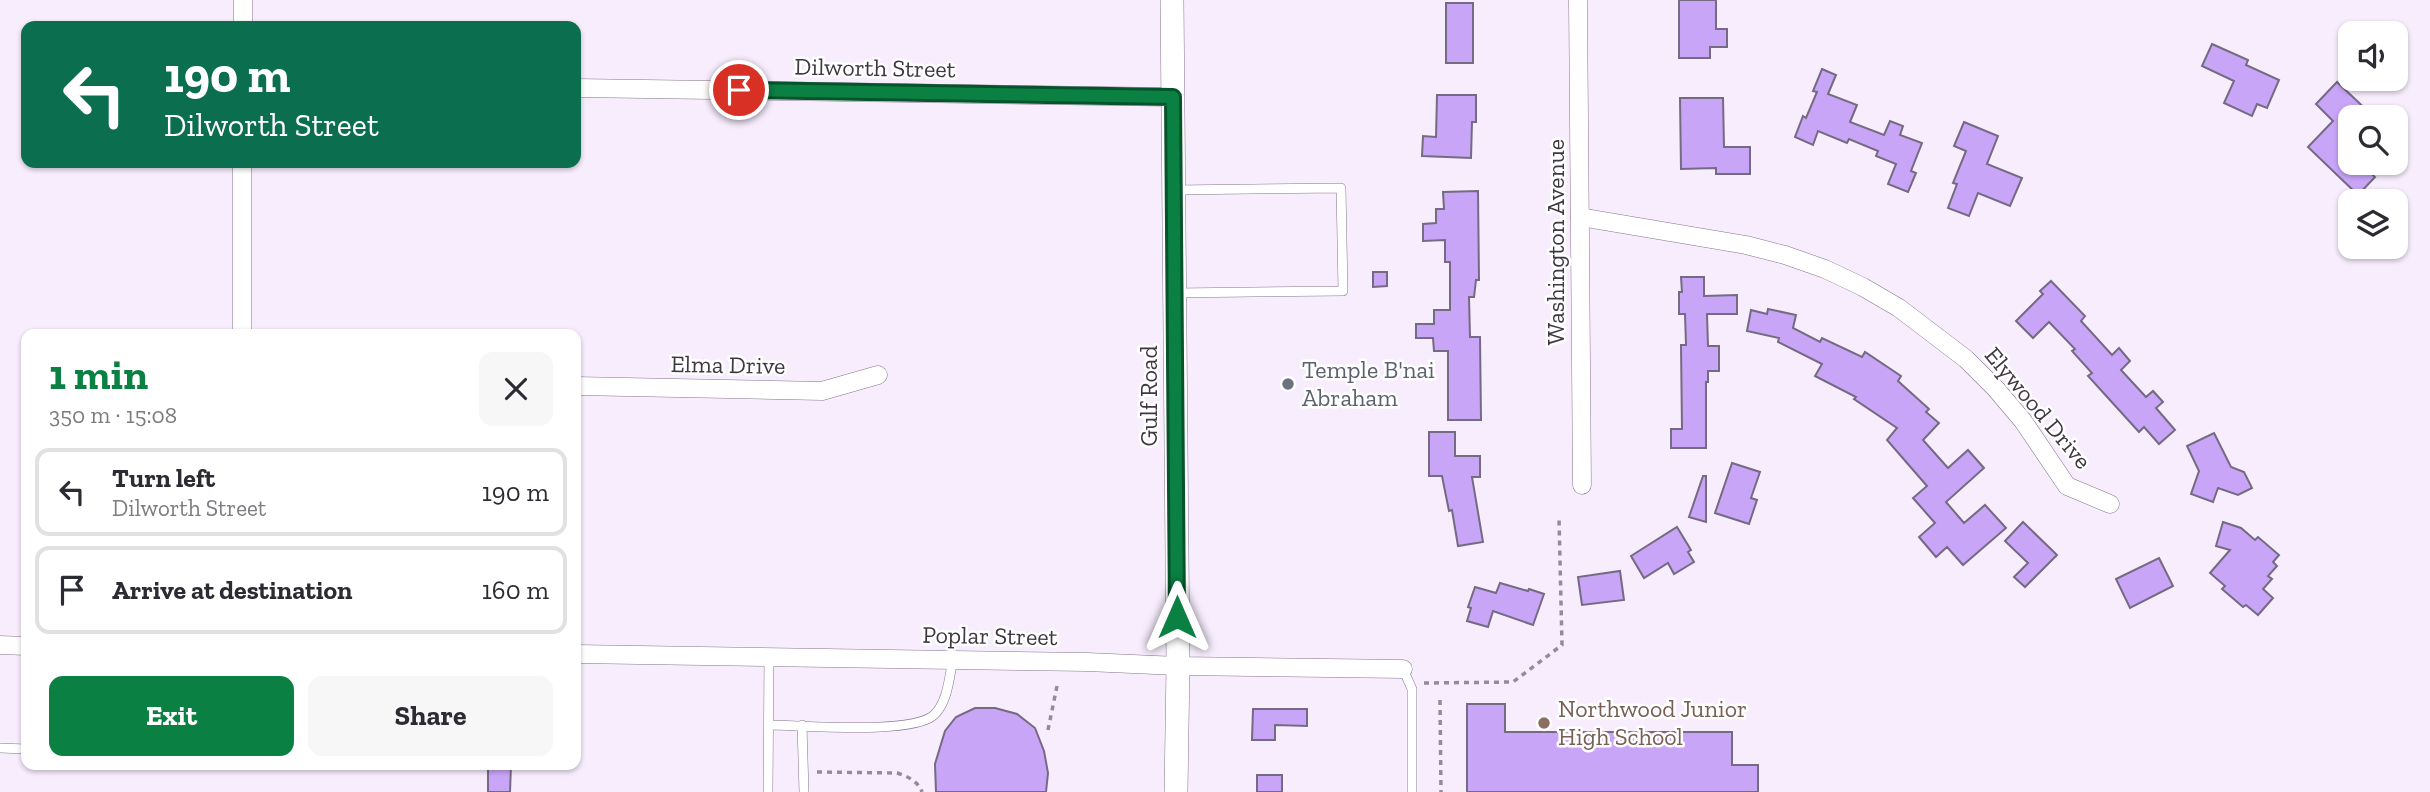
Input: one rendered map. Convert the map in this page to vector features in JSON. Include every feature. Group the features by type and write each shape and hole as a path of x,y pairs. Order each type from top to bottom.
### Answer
{"street":[{"path":"243,0 243,21"},
{"name":"Gulf Road","path":"1172,0 1178,666 1176,792"},
{"name":"Washington Avenue","path":"1578,0 1582,485"},
{"name":"Dilworth Street","path":"581,88 1173,97"},
{"path":"242,168 242,329"},
{"name":"Elywood Drive","path":"1580,217 1746,244 1805,262 1863,287 1899,308 1966,359 2023,421 2067,486 2110,504"},
{"name":"Elma Drive","path":"581,386 822,391 878,375"},
{"path":"0,645 21,646"},
{"name":"Poplar Street","path":"581,654 1087,662 1406,676"}],"lane":[{"path":"1174,190 1341,188 1343,291 1175,293"},
{"path":"768,792 769,657"},
{"path":"769,724 879,727 914,725 933,716 943,703 953,660"},
{"path":"1406,676 1412,792"},
{"path":"802,725 804,792"},
{"path":"0,748 21,749"}],"path":[{"path":"1406,676 1513,682 1562,645 1559,518"},
{"path":"1048,730 1057,686"},
{"path":"1440,700 1441,792"},
{"path":"811,772 897,773 908,777 922,792"}],"building":[{"path":"1679,0 1716,0 1716,29 1727,29 1727,47 1710,47 1710,58 1679,58"},
{"path":"1446,3 1473,3 1473,63 1446,63"},
{"path":"2212,44 2248,60 2246,65 2279,80 2267,108 2257,104 2252,116 2224,103 2234,81 2202,66"},
{"path":"1822,69 1836,75 1828,94 1857,105 1850,122 1884,135 1890,121 1903,126 1900,135 1922,143 1911,171 1916,173 1908,192 1888,184 1896,164 1876,156 1878,151 1849,139 1847,143 1818,131 1813,145 1795,137 1817,92 1813,91"},
{"path":"2337,82 2338,91 2347,91 2361,105 2338,105 2338,175 2373,175 2375,177 2364,189 2352,189 2308,147 2333,121 2316,104"},
{"path":"1437,95 1476,95 1476,122 1472,122 1471,158 1422,156 1423,136 1436,137"},
{"path":"1680,98 1723,98 1724,147 1750,147 1750,174 1716,174 1716,168 1681,169"},
{"path":"1964,122 1998,136 1987,164 2022,178 2010,206 1978,193 1969,216 1948,208 1957,184 1953,183 1966,151 1954,146"},
{"path":"1478,191 1479,280 1476,280 1474,297 1469,297 1470,337 1480,337 1481,420 1448,420 1448,351 1434,351 1433,338 1416,338 1416,324 1434,324 1434,310 1450,310 1450,262 1445,262 1445,240 1423,241 1423,224 1436,223 1436,209 1444,209 1443,192"},
{"path":"1373,272 1387,272 1387,286 1373,287"},
{"path":"1681,277 1704,277 1704,296 1737,295 1737,314 1707,314 1708,346 1719,346 1719,371 1708,371 1706,382 1706,448 1671,448 1671,429 1682,429 1681,345 1686,345 1685,314 1679,314"},
{"path":"2051,281 2085,316 2081,321 2112,355 2119,348 2130,361 2121,370 2146,397 2153,391 2163,402 2156,408 2175,430 2159,444 2144,427 2139,432 2088,376 2092,373 2072,351 2075,349 2049,322 2033,338 2016,321 2043,294 2040,291"},
{"path":"1768,309 1796,315 1793,328 1820,342 1822,338 1862,357 1865,352 1901,376 1898,381 1929,409 1926,412 1939,423 1923,440 1948,468 1968,450 1984,468 1946,502 1964,523 1985,505 2006,528 1963,565 1947,547 1936,557 1919,537 1935,523 1913,498 1927,486 1887,440 1897,428 1854,399 1856,397 1815,376 1822,364 1778,342 1779,338 1747,331 1751,310 1767,314"},
{"path":"1429,432 1455,432 1455,456 1480,456 1480,477 1472,477 1483,542 1458,546 1452,510 1449,511 1442,476 1429,476"},
{"path":"2214,433 2231,467 2244,472 2252,488 2238,495 2218,488 2213,502 2191,494 2199,471 2187,446"},
{"path":"1732,463 1760,472 1751,498 1757,500 1749,524 1715,513"},
{"path":"1703,476 1706,476 1706,522 1689,517"},
{"path":"2023,522 2057,555 2025,587 2014,577 2028,563 2005,541"},
{"path":"2223,522 2241,528 2255,540 2258,537 2279,555 2273,562 2277,566 2268,576 2272,579 2263,589 2273,598 2258,615 2246,605 2243,607 2222,589 2225,586 2210,573 2230,550 2216,546"},
{"path":"1677,527 1691,550 1688,552 1694,562 1674,574 1668,563 1644,578 1631,556"},
{"path":"2159,558 2173,586 2130,608 2116,579"},
{"path":"1620,571 1624,600 1582,605 1578,577"},
{"path":"1500,583 1544,594 1533,625 1493,611 1488,627 1467,621 1471,608 1468,607 1475,587 1496,593"},
{"path":"1467,704 1505,704 1505,732 1732,732 1732,765 1758,765 1758,792 1467,792"},
{"path":"975,708 995,708 1017,714 1035,728 1044,751 1048,773 1046,792 936,792 935,764 945,731 956,717"},
{"path":"1253,709 1307,709 1307,726 1275,725 1275,740 1252,740"},
{"path":"488,770 511,770 510,792 488,792"},
{"path":"1257,775 1282,775 1282,792 1257,792"}],"place":[{"name":"Temple B'nai Abraham","path":"1288,384"},
{"name":"Northwood Junior High School","path":"1544,723"}],"route":[{"path":"739,90 1173,97 1177,617"}]}
